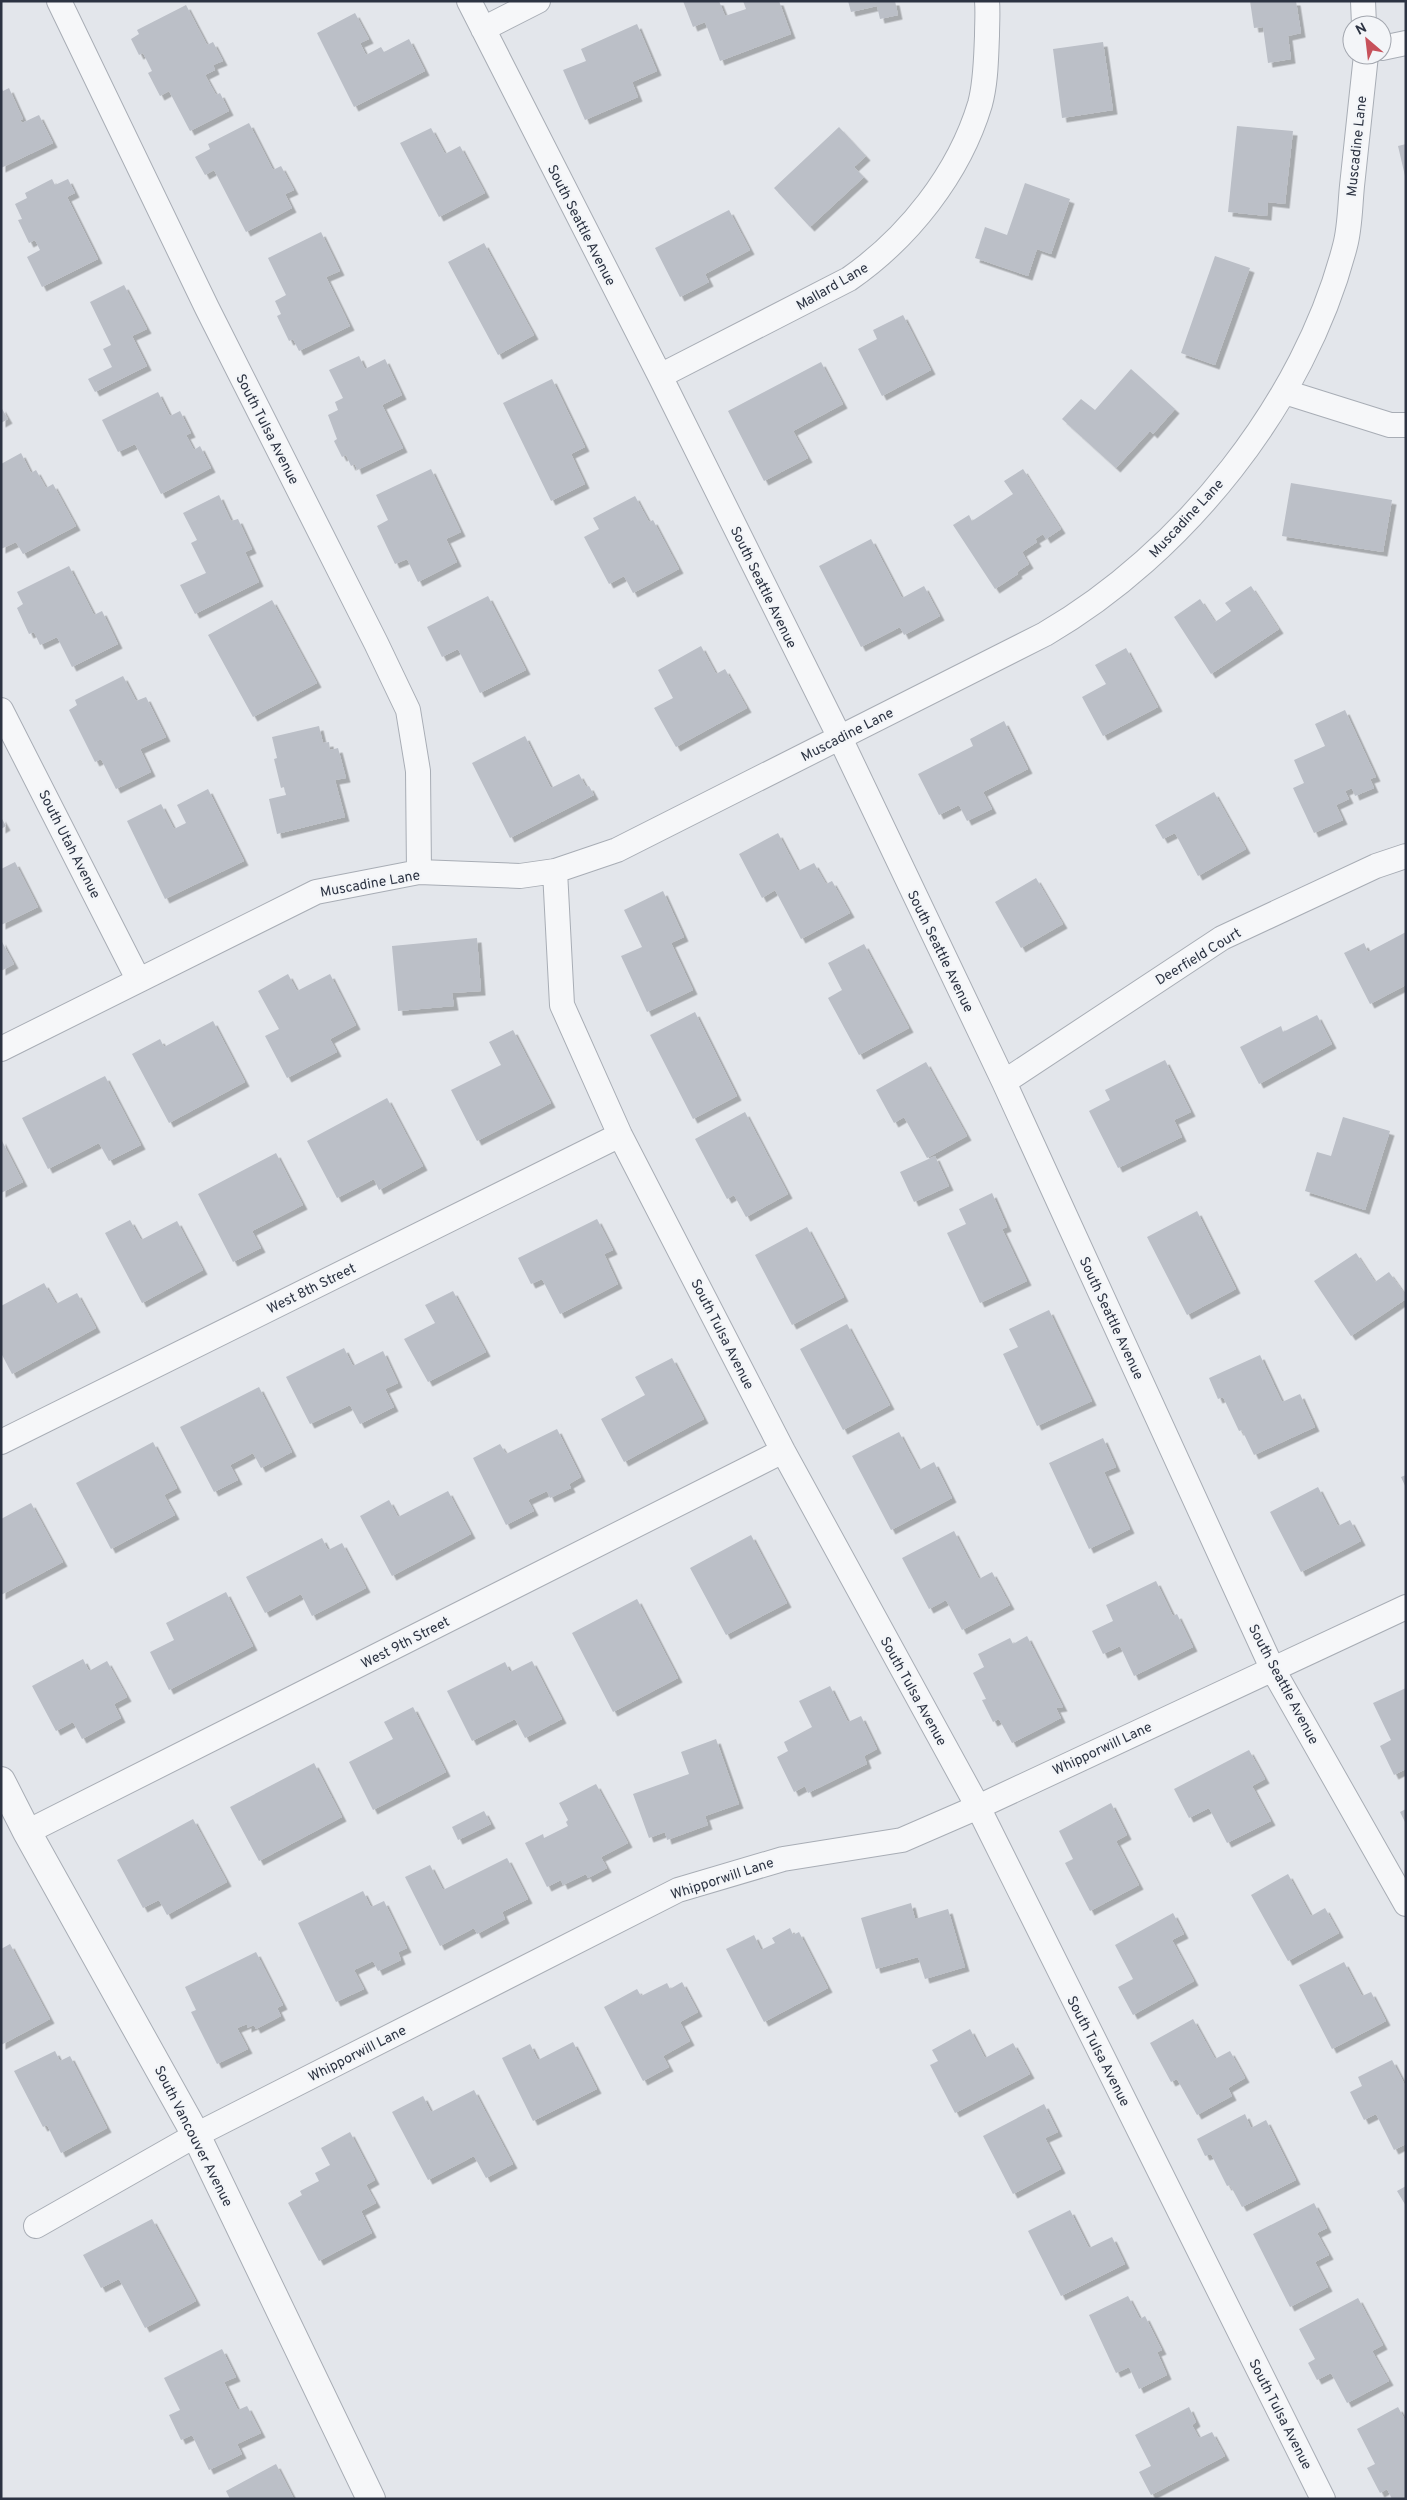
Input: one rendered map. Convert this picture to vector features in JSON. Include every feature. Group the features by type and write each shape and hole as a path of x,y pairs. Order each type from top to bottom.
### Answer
{"street":[{"name":"South Tulsa Avenue","path":"59,1 206,308 372,634 408,710 418,771 419,872"},
{"name":"South Seattle Avenue","path":"469,1 660,376 840,738 1004,1082 1272,1668 1406,1904"},
{"path":"483,30 538,1"},
{"name":"Mallard Lane","path":"660,376 849,279 872,263 904,234 936,193 962,146 980,104 986,66 987,1"},
{"path":"1363,1 1364,15"},
{"path":"1392,46 1406,43"},
{"name":"Muscadine Lane","path":"1,1048 316,892 419,872 520,876 555,872 617,850 1045,634 1095,604 1147,560 1218,488 1285,392 1320,320 1346,245 1365,65"},
{"path":"1285,392 1390,425 1406,425"},
{"name":"South Utah Avenue","path":"1,710 138,979"},
{"name":"Deerfield Court","path":"1004,1082 1222,938 1376,866 1406,856"},
{"name":"South Tulsa Avenue","path":"555,872 562,1005 620,1135 783,1451 978,1808 1323,2499"},
{"name":"West 8th Street","path":"1,1442 620,1135"},
{"name":"West 9th Street","path":"27,1832 783,1451"},
{"name":"Whipporwill Lane","path":"36,2226 196,2135 678,1890 783,1859 902,1840 978,1808 1272,1668 1406,1607"},
{"name":"South Vancouver Avenue","path":"1,1780 27,1832 196,2135 371,2499"}],"building":[{"path":"683,1 719,1 725,16 746,9 743,1 779,1 791,34 720,61 705,22 693,27"},
{"path":"848,1 895,1 898,15 880,19 877,6 851,12"},
{"path":"1250,1 1296,1 1301,33 1288,36 1291,59 1268,63 1263,27 1254,28"},
{"path":"186,5 207,45 213,42 223,61 213,65 215,70 205,75 216,95 220,93 229,111 190,131 169,91 160,96 148,73 152,71 143,53 139,55 131,39 139,34 137,30"},
{"path":"355,13 369,39 360,43 366,55 381,47 384,52 409,39 425,71 354,107 317,33"},
{"path":"637,24 657,71 632,82 638,97 585,120 563,70 586,61 581,49"},
{"path":"1103,42 1113,110 1062,118 1053,49"},
{"path":"1,87 3,91 9,88 23,119 20,120 22,123 39,115 53,143 1,168"},
{"path":"249,123 273,170 281,166 294,190 285,194 292,208 246,232 214,170 205,175 195,157 210,149 208,144"},
{"path":"1237,126 1293,131 1285,204 1268,202 1267,216 1228,212"},
{"path":"839,127 866,156 854,167 864,177 810,227 774,188"},
{"path":"431,128 445,154 460,146 485,193 439,217 400,143"},
{"path":"1406,144 1406,176 1405,176 1398,146"},
{"path":"52,179 55,185 68,179 75,193 67,197 98,259 42,287 27,257 40,250 35,240 29,243 18,220 22,219 15,204 27,198 25,193"},
{"path":"1025,183 1070,199 1051,254 1037,249 1028,276 975,258 985,227 1007,235"},
{"path":"729,210 750,250 705,274 709,282 680,297 655,248"},
{"path":"321,232 340,271 326,277 350,326 299,351 293,339 289,341 277,316 281,314 275,301 286,295 268,258"},
{"path":"484,243 534,335 498,355 448,262"},
{"path":"1215,256 1250,268 1215,365 1181,353"},
{"path":"124,285 147,329 132,336 147,366 95,392 88,379 112,367 103,349 111,345 90,302"},
{"path":"903,315 931,370 882,396 858,349 877,339 873,330"},
{"path":"359,356 365,369 385,359 402,395 382,405 403,448 357,470 355,464 351,466 346,455 342,457 334,441 337,439 328,415 338,410 335,402 343,398 329,370"},
{"path":"821,362 843,404 793,431 808,458 764,481 728,411"},
{"path":"1131,369 1175,409 1153,434 1150,431 1116,468 1062,419 1081,399 1095,410"},
{"path":"552,379 585,447 571,454 585,484 551,501 503,403"},
{"path":"158,392 170,416 180,411 191,433 186,435 194,450 200,446 211,468 161,494 135,444 118,452 102,420"},
{"path":"1,407 8,419 1,423"},
{"path":"21,453 31,473 36,470 46,488 53,484 76,526 23,554 16,542 1,549 1,464"},
{"path":"431,469 461,532 446,539 457,562 418,582 407,559 395,564 377,526 388,520 376,495"},
{"path":"1023,469 1061,529 1046,539 1043,534 1035,539 1037,542 1022,552 1029,564 1017,572 1018,574 995,589 953,525 969,515 972,521 1013,494 1004,481"},
{"path":"1291,483 1392,500 1383,552 1282,536"},
{"path":"219,495 231,521 238,519 252,549 245,552 259,582 195,614 180,585 206,573 191,543 197,540 183,513"},
{"path":"635,496 649,522 653,520 679,569 633,593 624,576 609,584 584,537 599,529 593,518"},
{"path":"871,539 902,598 924,586 940,616 904,635 900,627 861,647 819,566"},
{"path":"69,566 94,615 102,611 118,644 72,667 57,637 40,645 34,632 29,634 17,608 23,604 17,592"},
{"path":"1251,586 1279,629 1211,674 1174,617 1200,599 1215,622 1231,611 1225,603"},
{"path":"488,596 526,670 480,693 458,649 442,657 427,627"},
{"path":"272,600 317,683 253,717 208,635"},
{"path":"701,646 716,674 725,669 747,708 676,747 654,708 673,698 658,670"},
{"path":"1126,648 1158,707 1103,736 1082,697 1106,684 1095,665"},
{"path":"123,676 136,701 146,697 166,737 140,749 151,772 116,789 101,759 95,762 69,710 77,705 75,700"},
{"path":"1345,710 1376,777 1370,779 1374,788 1355,796 1352,788 1345,791 1349,799 1336,805 1343,820 1314,833 1293,788 1304,783 1294,760 1325,746 1315,724"},
{"path":"1004,721 1028,769 983,792 992,809 967,821 959,805 939,815 918,774 973,746 970,739"},
{"path":"319,726 323,743 329,742 330,750 338,748 346,778 335,780 345,817 277,834 269,799 286,795 284,787 281,788 274,759 277,758 272,737"},
{"path":"525,736 551,788 579,774 586,787 589,786 594,795 510,838 472,763"},
{"path":"208,789 244,861 165,899 127,821 161,804 174,829 186,823 177,805"},
{"path":"1214,792 1246,849 1198,876 1175,833 1163,839 1155,825"},
{"path":"1,817 6,826 1,829"},
{"path":"778,833 798,871 814,863 826,884 832,881 850,913 801,939 775,890 762,898 739,854"},
{"path":"15,862 38,907 1,925 1,869"},
{"path":"1036,878 1063,924 1021,948 995,902"},
{"path":"663,891 684,937 671,943 693,990 647,1012 621,956 642,947 624,910"},
{"path":"1406,932 1406,985 1370,1004 1344,953 1364,943 1368,952"},
{"path":"477,938 481,991 452,993 454,1006 398,1011 392,946"},
{"path":"1,940 14,964 1,971"},
{"path":"864,944 909,1028 859,1055 828,998 842,990 828,963"},
{"path":"288,974 297,991 330,974 356,1025 330,1039 337,1052 287,1078 265,1036 279,1029 258,991"},
{"path":"695,1012 737,1096 693,1119 650,1035"},
{"path":"1317,1015 1332,1044 1259,1084 1240,1047 1281,1026 1283,1032"},
{"path":"213,1021 245,1082 169,1123 132,1054 160,1039 164,1047"},
{"path":"513,1030 551,1103 477,1141 451,1090 501,1065 489,1042"},
{"path":"1165,1060 1191,1112 1174,1120 1182,1137 1118,1168 1089,1111 1110,1100 1105,1090"},
{"path":"926,1062 967,1136 927,1158 904,1117 894,1123 876,1090"},
{"path":"105,1076 141,1145 109,1161 99,1143 48,1169 22,1118"},
{"path":"387,1098 423,1166 379,1190 374,1179 337,1198 307,1141"},
{"path":"745,1112 788,1194 746,1217 734,1195 727,1199 695,1139"},
{"path":"1343,1117 1390,1131 1365,1210 1305,1191 1317,1152 1331,1156"},
{"path":"1,1139 23,1182 1,1193"},
{"path":"276,1153 303,1205 252,1231 261,1248 233,1262 198,1194"},
{"path":"935,1156 949,1186 914,1202 900,1172"},
{"path":"992,1193 1007,1227 1002,1229 1027,1281 980,1303 947,1233 966,1224 959,1209"},
{"path":"1197,1211 1236,1289 1187,1315 1147,1237"},
{"path":"597,1219 613,1250 604,1254 618,1284 560,1314 542,1279 531,1284 518,1258"},
{"path":"130,1220 141,1240 177,1221 203,1270 142,1303 105,1233"},
{"path":"807,1227 844,1297 792,1325 755,1255"},
{"path":"1356,1253 1375,1282 1389,1272 1406,1296 1406,1299 1351,1336 1314,1281"},
{"path":"44,1283 56,1304 77,1293 96,1328 12,1374 1,1353 1,1306"},
{"path":"453,1291 486,1352 428,1382 404,1339 435,1323 425,1305"},
{"path":"1049,1310 1092,1401 1037,1426 1003,1354 1018,1347 1009,1329"},
{"path":"847,1324 890,1405 843,1430 800,1349"},
{"path":"344,1348 353,1366 383,1351 398,1383 385,1389 394,1407 360,1424 350,1405 310,1424 286,1377"},
{"path":"1260,1355 1282,1402 1300,1394 1315,1427 1254,1455 1242,1430 1239,1431 1223,1397 1218,1399 1209,1378"},
{"path":"672,1358 704,1419 624,1462 601,1419 645,1395 635,1377"},
{"path":"259,1387 292,1452 261,1468 253,1453 230,1465 238,1480 214,1492 180,1427"},
{"path":"557,1429 581,1477 569,1484 571,1488 550,1498 547,1491 528,1500 534,1511 506,1525 473,1458 500,1444 506,1454"},
{"path":"899,1432 919,1470 934,1462 952,1498 891,1530 852,1456"},
{"path":"1103,1438 1116,1467 1104,1472 1130,1529 1089,1549 1049,1463"},
{"path":"153,1442 177,1488 164,1495 175,1515 111,1549 76,1483"},
{"path":"1406,1475 1406,1488 1401,1477"},
{"path":"1318,1487 1338,1526 1350,1520 1361,1541 1301,1572 1270,1512"},
{"path":"448,1491 471,1534 392,1576 360,1516 389,1500 398,1517"},
{"path":"31,1503 63,1562 1,1595 1,1519"},
{"path":"954,1531 979,1579 992,1572 1010,1605 962,1630 946,1600 929,1609 902,1558"},
{"path":"751,1535 787,1603 726,1635 690,1568"},
{"path":"322,1538 328,1550 342,1543 366,1588 312,1616 301,1594 265,1613 246,1577"},
{"path":"1156,1581 1173,1616 1177,1614 1193,1647 1134,1676 1120,1646 1103,1654 1092,1631 1113,1621 1106,1605"},
{"path":"226,1592 253,1646 169,1690 150,1652 174,1640 166,1623"},
{"path":"637,1599 678,1678 613,1712 572,1633"},
{"path":"1027,1636 1063,1707 1056,1708 1061,1718 1012,1743 999,1719 993,1722 982,1700 986,1699 973,1673 984,1667 978,1654 1010,1638 1013,1644"},
{"path":"83,1659 89,1671 107,1661 127,1697 114,1704 121,1718 82,1739 73,1722 56,1731 32,1686"},
{"path":"532,1661 562,1719 525,1738 515,1719 472,1741 447,1691 505,1662 510,1672"},
{"path":"830,1686 848,1722 861,1716 877,1749 864,1756 867,1764 808,1793 805,1786 794,1792 777,1757 788,1751 784,1742 812,1727 799,1701"},
{"path":"1406,1688 1406,1769 1394,1775 1380,1746 1391,1740 1373,1703"},
{"path":"413,1707 446,1772 373,1810 349,1762 393,1739 384,1722"},
{"path":"716,1739 739,1804 705,1816 708,1825 667,1840 665,1832 649,1838 633,1794 689,1774 681,1752"},
{"path":"1249,1750 1265,1779 1252,1786 1271,1821 1227,1843 1209,1808 1189,1818 1174,1789"},
{"path":"314,1763 342,1817 259,1861 230,1807"},
{"path":"596,1784 628,1843 601,1857 607,1868 588,1878 586,1874 563,1885 561,1880 547,1887 525,1843 543,1834 544,1838 568,1826 566,1822 568,1820 559,1803"},
{"path":"1111,1803 1127,1835 1116,1841 1139,1885 1090,1911 1065,1863 1073,1859 1059,1831"},
{"path":"1406,1809 1406,1824 1400,1812"},
{"path":"484,1811 491,1824 458,1840 452,1827"},
{"path":"193,1819 227,1882 167,1915 159,1900 143,1908 117,1860"},
{"path":"507,1858 528,1899 502,1912 505,1919 477,1934 474,1928 440,1946 405,1877 430,1865 443,1890"},
{"path":"1288,1874 1311,1916 1325,1908 1339,1933 1288,1961 1251,1895"},
{"path":"363,1891 371,1907 384,1901 407,1948 398,1952 401,1960 378,1971 373,1961 354,1970 364,1989 336,2002 298,1923"},
{"path":"911,1903 915,1919 948,1909 965,1967 925,1979 918,1957 876,1969 861,1918"},
{"path":"1173,1913 1184,1934 1172,1940 1194,1981 1133,2015 1118,1987 1133,1979 1115,1945"},
{"path":"790,1928 793,1935 799,1932 828,1988 764,2022 726,1949 754,1935 761,1950 775,1943 772,1938"},
{"path":"10,1944 50,2019 1,2045 1,1949"},
{"path":"256,1952 283,2005 277,2008 281,2016 256,2029 254,2025 247,2028 247,2024 237,2028 248,2049 217,2064 191,2012 196,2010 185,1987"},
{"path":"1344,1962 1362,1996 1371,1992 1386,2021 1332,2049 1299,1985"},
{"path":"682,1982 698,2012 680,2022 690,2041 663,2056 669,2067 643,2081 604,2007 637,1989 641,1996 667,1983 670,1989"},
{"path":"1193,2019 1215,2059 1230,2051 1245,2078 1228,2088 1232,2096 1197,2115 1177,2079 1171,2082 1150,2043"},
{"path":"970,2029 985,2058 1013,2043 1030,2074 955,2113 930,2065 938,2061 932,2050"},
{"path":"573,2042 597,2089 533,2121 502,2058 530,2044 538,2060"},
{"path":"55,2051 60,2061 70,2056 107,2128 61,2153 47,2125 43,2127 14,2071"},
{"path":"1392,2060 1406,2087 1406,2144 1394,2150 1376,2114 1364,2120 1350,2092 1362,2086 1358,2077"},
{"path":"474,2090 513,2164 486,2178 474,2156 428,2180 392,2112 423,2096 431,2112"},
{"path":"1044,2104 1058,2132 1045,2138 1061,2169 1013,2194 983,2136"},
{"path":"1245,2114 1251,2128 1266,2120 1296,2180 1242,2207 1230,2185 1227,2186 1211,2154 1205,2156 1197,2139"},
{"path":"350,2132 375,2180 366,2185 376,2203 361,2211 372,2233 319,2261 288,2203 302,2195 300,2191 319,2181 315,2173 330,2165 321,2148"},
{"path":"1406,2186 1406,2206 1397,2191"},
{"path":"1314,2203 1327,2228 1317,2233 1329,2255 1315,2262 1328,2287 1290,2307 1253,2234"},
{"path":"1070,2210 1089,2248 1112,2237 1125,2264 1061,2296 1028,2231"},
{"path":"152,2219 196,2301 145,2328 119,2279 101,2288 83,2255"},
{"path":"1128,2296 1140,2319 1145,2316 1162,2350 1157,2352 1167,2375 1139,2389 1129,2367 1116,2373 1089,2315"},
{"path":"1358,2298 1383,2345 1372,2351 1389,2381 1347,2403 1331,2373 1317,2380 1308,2363 1315,2359 1299,2329"},
{"path":"222,2349 236,2377 224,2382 238,2410 247,2406 261,2433 237,2444 242,2454 209,2470 192,2435 181,2440 169,2415 180,2410 164,2378"},
{"path":"1189,2407 1196,2422 1192,2425 1199,2438 1212,2432 1225,2456 1151,2495 1139,2472 1151,2466 1135,2435"},
{"path":"1398,2407 1406,2422 1406,2499 1392,2499 1387,2489 1380,2493 1367,2468 1375,2464 1357,2429"},
{"path":"276,2464 294,2499 230,2499 226,2491"}]}
